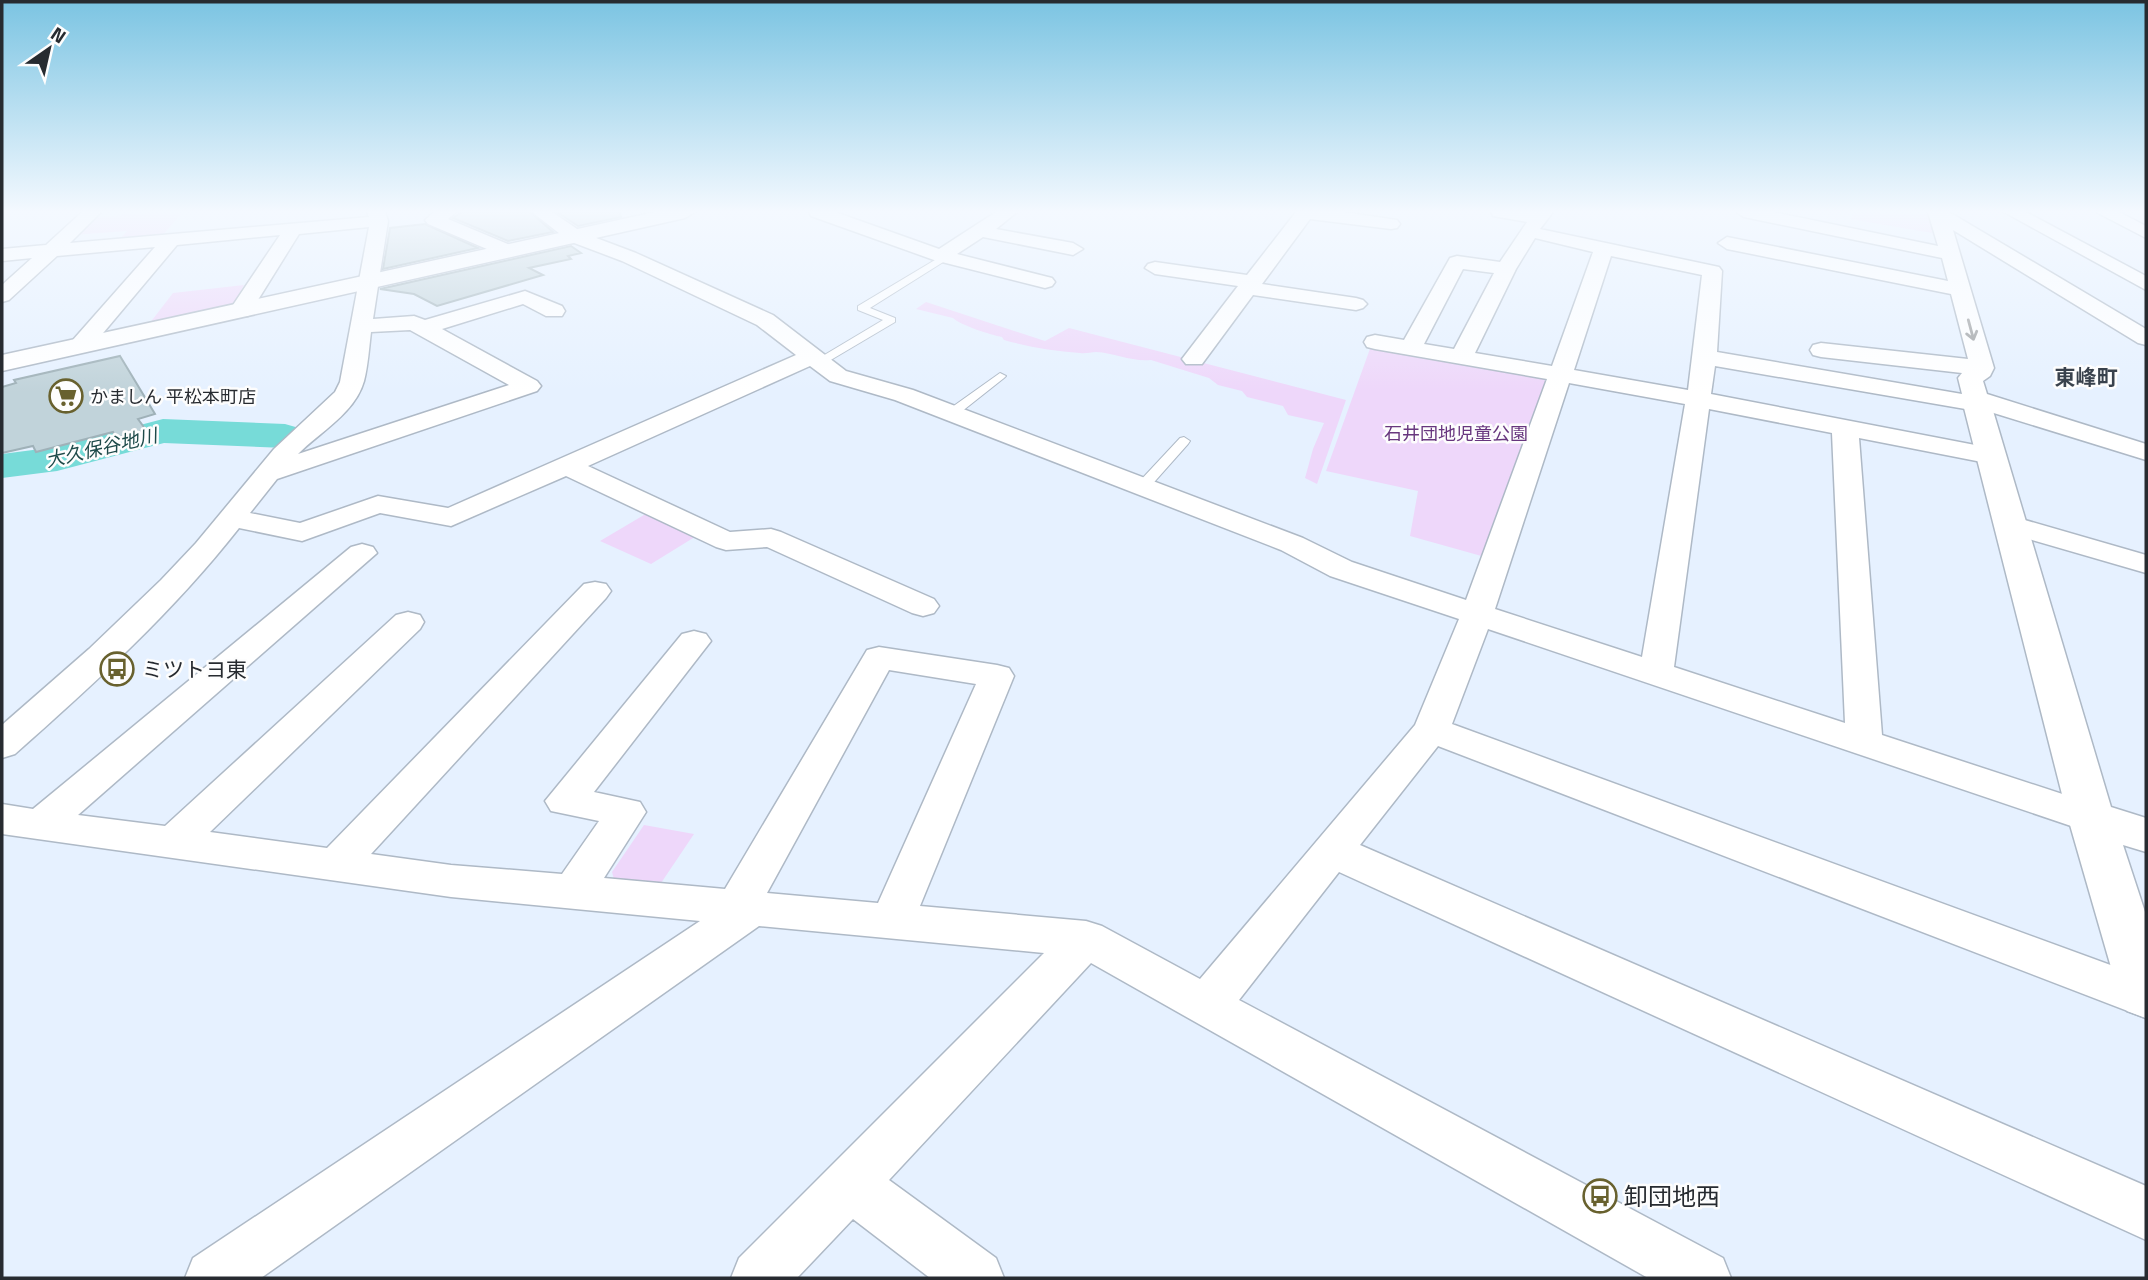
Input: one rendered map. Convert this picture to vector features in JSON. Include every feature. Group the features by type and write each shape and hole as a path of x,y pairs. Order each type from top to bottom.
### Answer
{"street":[{"path":"2,296 29,272"},
{"path":"80,346 144,272"},
{"path":"240,311 265,272"},
{"path":"2,745 88,670 196,561 291,445 323,420 348,392 370,272"},
{"path":"2,363 415,272"},
{"path":"661,272 765,320 838,376 904,395 1143,486 1292,544 1341,569 2146,835"},
{"path":"1005,272 1045,282"},
{"path":"1189,272 1254,279"},
{"path":"1233,272 1356,304"},
{"path":"1194,359 1260,272"},
{"path":"1410,349 1452,272"},
{"path":"1461,358 1505,272"},
{"path":"1207,1005 1431,730 1476,614 1596,272"},
{"path":"1656,674 1705,357 1712,272"},
{"path":"1869,272 1960,290"},
{"path":"1955,272 1982,372 1970,378 1976,402 2091,818 2146,996"},
{"path":"2034,272 2146,338"},
{"path":"2085,302 2137,296 2124,272"},
{"path":"424,328 524,297 554,311"},
{"path":"265,475 529,386 414,323 360,326"},
{"path":"1375,342 1992,456"},
{"path":"1821,350 1981,367"},
{"path":"1705,357 1976,402 2146,452"},
{"path":"230,518 302,532 378,503 451,517 816,359"},
{"path":"1845,427 1864,743"},
{"path":"566,466 726,541 771,538 923,606"},
{"path":"2011,525 2146,564"},
{"path":"21,822 362,553"},
{"path":"336,865 595,591"},
{"path":"174,842 408,622"},
{"path":"573,892 626,812 565,801 694,641"},
{"path":"213,1278 745,908 880,658 998,676 892,921"},
{"path":"1431,730 2146,996"},
{"path":"21,822 451,881 1086,939 1703,1278"},
{"path":"1333,851 2146,1213"},
{"path":"759,1278 1086,939"},
{"path":"850,1184 976,1278"}],"lane":[{"path":"816,359 891,320 863,308 919,272"},
{"path":"952,413 1000,376"},
{"path":"1143,486 1184,441"}],"green space":[{"path":"244,285 232,307 146,328 173,293"},
{"path":"926,302 1045,341 1069,328 1346,400 1317,484 1305,478 1324,423 1288,415 1283,406 1247,397 1242,391 1218,385 1209,378 1151,360 1096,352 1051,350 1004,340 953,318 916,309"},
{"name":"石井団地児童公園","path":"1371,346 1540,377 1548,383 1485,557 1410,536 1418,491 1326,471"},
{"path":"649,512 698,535 651,564 600,541"},
{"path":"644,825 694,834 653,895 617,891 612,872"}],"building":[{"path":"457,272 536,272 543,275 437,306 414,294 380,289"},
{"name":"かましん 平松本町店","path":"120,356 155,414 138,419 146,430 116,438 113,432 36,452 33,446 2,453 2,387 16,383 14,380"}],"waterway":[{"name":"大久保谷地川","path":"2,466 57,459 163,431 285,436"}],"place":[{"name":"かましん 平松本町店","path":"66,396"},
{"name":"ミツトヨ東","path":"117,669"},
{"name":"卸団地西","path":"1600,1196"}],"district":[{"name":"東峰町","path":"2086,377"}]}
